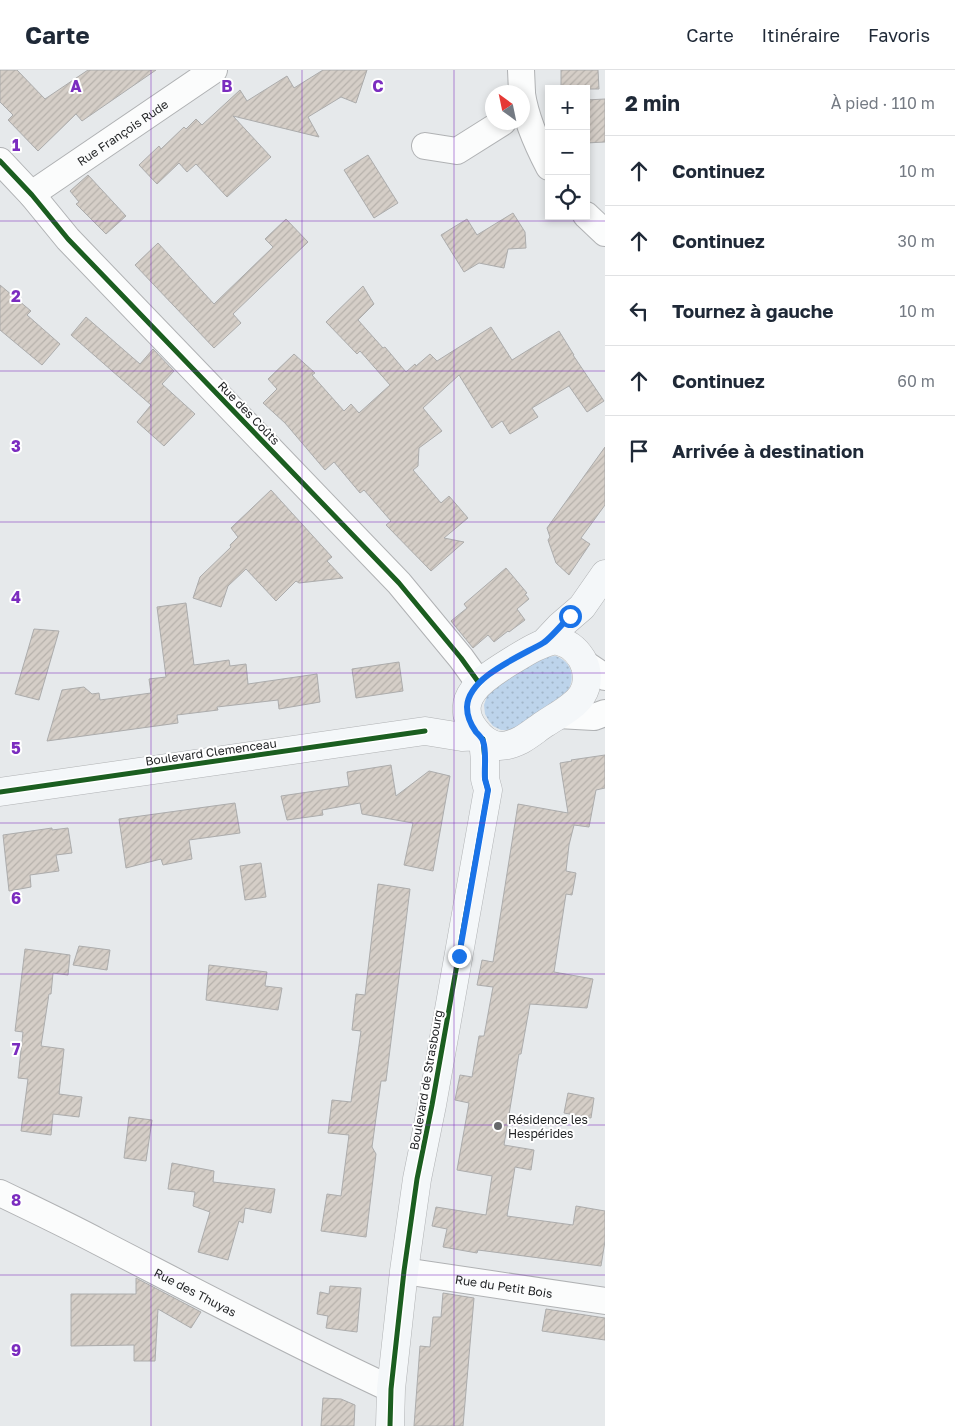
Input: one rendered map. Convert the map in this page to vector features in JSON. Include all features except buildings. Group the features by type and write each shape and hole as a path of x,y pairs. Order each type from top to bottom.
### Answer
{"main road":[{"path":"545,642 582,607 605,574"},
{"path":"474,690 467,707 468,716 473,727 482,738 491,744 500,746 510,745 522,740 574,704 583,694 587,685 590,666 583,629 582,607"},
{"path":"425,731 489,675 533,647 545,642 555,640 565,642 574,648 590,666"},
{"name":"Boulevard Clemenceau","path":"0,792 425,731 482,738"},
{"name":"Boulevard de Strasbourg","path":"390,1426 391,1389 404,1271 418,1179 488,790 485,779 486,760 482,738"},
{"name":"Boulevard de Strasbourg","path":"488,790 498,779 506,761 522,740"}],"street":[{"name":"Rue François Rude","path":"32,195 214,70"},
{"path":"520,85 521,70"},
{"path":"530,128 545,159"},
{"path":"425,146 457,151 487,130"},
{"name":"Rue des Coûts","path":"0,161 32,195 68,239 399,583 461,658 474,690"},
{"path":"590,219 605,233"},
{"path":"558,715 594,716 605,713"},
{"name":"Rue des Thuyas","path":"0,1193 98,1241 302,1347 391,1389"},
{"name":"Rue du Petit Bois","path":"404,1271 605,1301"}],"shaded area":[{"path":"556,656 566,662 571,671 570,687 567,692 513,729 501,730 493,726 485,714 484,705 488,693 537,659"}],"cycle path":[{"path":"0,161 32,195 68,239 399,583 461,658 479,683"},
{"path":"0,792 425,731"},
{"path":"390,1426 391,1389 404,1271 417,1179 488,790 485,779 483,739"}],"place":[{"name":"Résidence les Hespérides","path":"498,1126"}],"route":[{"path":"459,956 488,790 485,779 486,760 483,739 473,727 468,716 469,698 473,690 489,675 533,647 545,642 570,616"}]}
